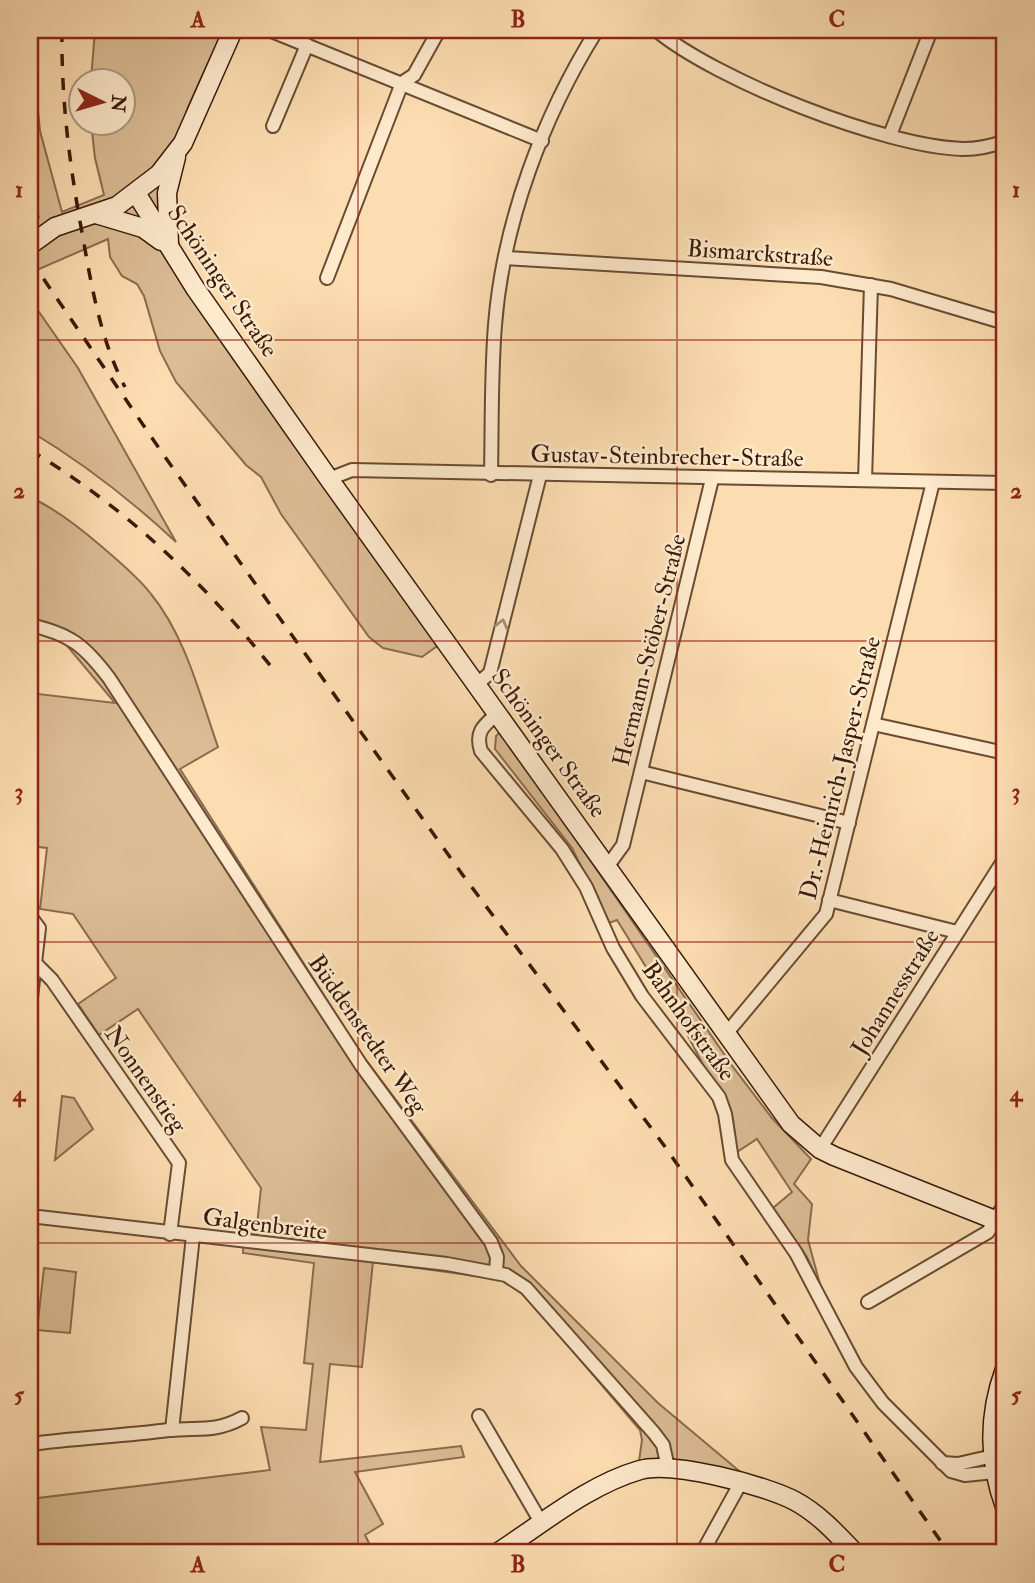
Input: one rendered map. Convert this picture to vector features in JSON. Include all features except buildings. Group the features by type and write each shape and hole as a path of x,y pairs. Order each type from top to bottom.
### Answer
{"main road":[{"path":"169,247 167,193 177,152 233,30"},
{"path":"30,245 55,227 96,214 136,193 177,152"},
{"name":"Schöninger Straße","path":"136,193 169,247 329,479 786,1118 820,1149 1001,1223"},
{"path":"96,214 143,228 169,247"},
{"path":"1005,1369 993,1412 994,1464 1005,1507"},
{"path":"497,1553 603,1485 643,1469 668,1468 740,1483 795,1502 816,1515 855,1553"}],"street":[{"path":"269,30 542,141"},
{"path":"327,278 402,83 414,75 439,30"},
{"path":"491,475 495,326 506,258 542,141 597,30"},
{"path":"890,135 931,30"},
{"path":"656,31 718,68 771,94 890,135 957,148 1005,141"},
{"path":"273,126 307,45"},
{"name":"Bismarckstraße","path":"506,258 821,277 872,285 943,303 1005,323"},
{"path":"865,480 872,285"},
{"name":"Gustav-Steinbrecher-Straße","path":"329,479 352,470 491,475 1005,483"},
{"path":"476,685 490,673 540,475"},
{"name":"Hermann-Stöber-Straße","path":"607,867 623,845 712,479"},
{"name":"Dr.-Heinrich-Jasper-Straße","path":"726,1034 814,931 825,914 933,482"},
{"name":"Büddenstedter Weg","path":"30,625 63,633 75,641 109,678 361,1065 491,1242 497,1257 496,1272"},
{"name":"Bahnhofstraße","path":"497,714 479,731 477,739 481,751 562,849 586,887 613,948 642,996 719,1097 725,1114 732,1160 796,1253 856,1367 883,1403 943,1463 994,1464"},
{"path":"873,724 1005,753"},
{"path":"641,772 849,823"},
{"name":"Johannesstraße","path":"820,1149 1005,858"},
{"path":"829,900 957,932"},
{"path":"30,916 39,928 30,1006"},
{"name":"Nonnenstieg","path":"35,963 52,980 179,1163 170,1234"},
{"path":"868,1302 1001,1223 1005,1203"},
{"name":"Galgenbreite","path":"30,1216 496,1272"},
{"path":"172,1430 193,1236"},
{"path":"496,1272 519,1281 654,1433 663,1446 668,1468"},
{"path":"479,1416 542,1524"},
{"path":"30,1444 172,1430 223,1428 242,1418"},
{"path":"702,1553 740,1483"}],"shaded area":[{"path":"30,30 40,131 62,212 104,195 92,136 136,136 136,66 92,66 95,30 223,30 188,107 162,189 159,247 440,644 422,657 383,648 369,637 281,514 261,477 246,465 176,382 160,351 144,296 137,284 122,276 110,257 108,239 30,273 30,225 39,217 30,194"},
{"path":"30,299 78,368 176,542 106,482 30,431"},
{"path":"30,497 67,519 127,569 151,594 174,629 191,667 218,747 180,769 360,1052 521,1266 658,1403 744,1475 663,1458 639,1461 642,1440 640,1430 497,1262 476,1276 373,1262 362,1367 330,1364 320,1462 461,1446 464,1457 355,1472 383,1524 365,1535 374,1553 30,1553 30,1499 270,1470 261,1427 306,1430 313,1364 304,1363 314,1263 243,1253 244,1232 256,1234 261,1188 138,1009 99,1035 78,1004 116,978 73,914 40,909 47,848 30,846 30,693 115,703 64,642 34,631 34,618 30,617"},
{"path":"501,731 733,1067 772,1118 811,1159 794,1184 812,1204 808,1240 821,1288 807,1257 773,1208 792,1192 757,1139 737,1152 733,1119 724,1097 712,1082 686,1032 617,920 609,923 572,848 495,749 496,736"},
{"path":"62,1096 74,1098 93,1129 55,1160"},
{"path":"44,1268 76,1272 70,1333 37,1330"}],"railway":[{"path":"62,30 65,109 78,212 98,314 125,387"},
{"path":"30,259 165,457 462,874 663,1144 949,1553"},
{"path":"30,450 98,496 161,548 219,606 273,669"}]}
